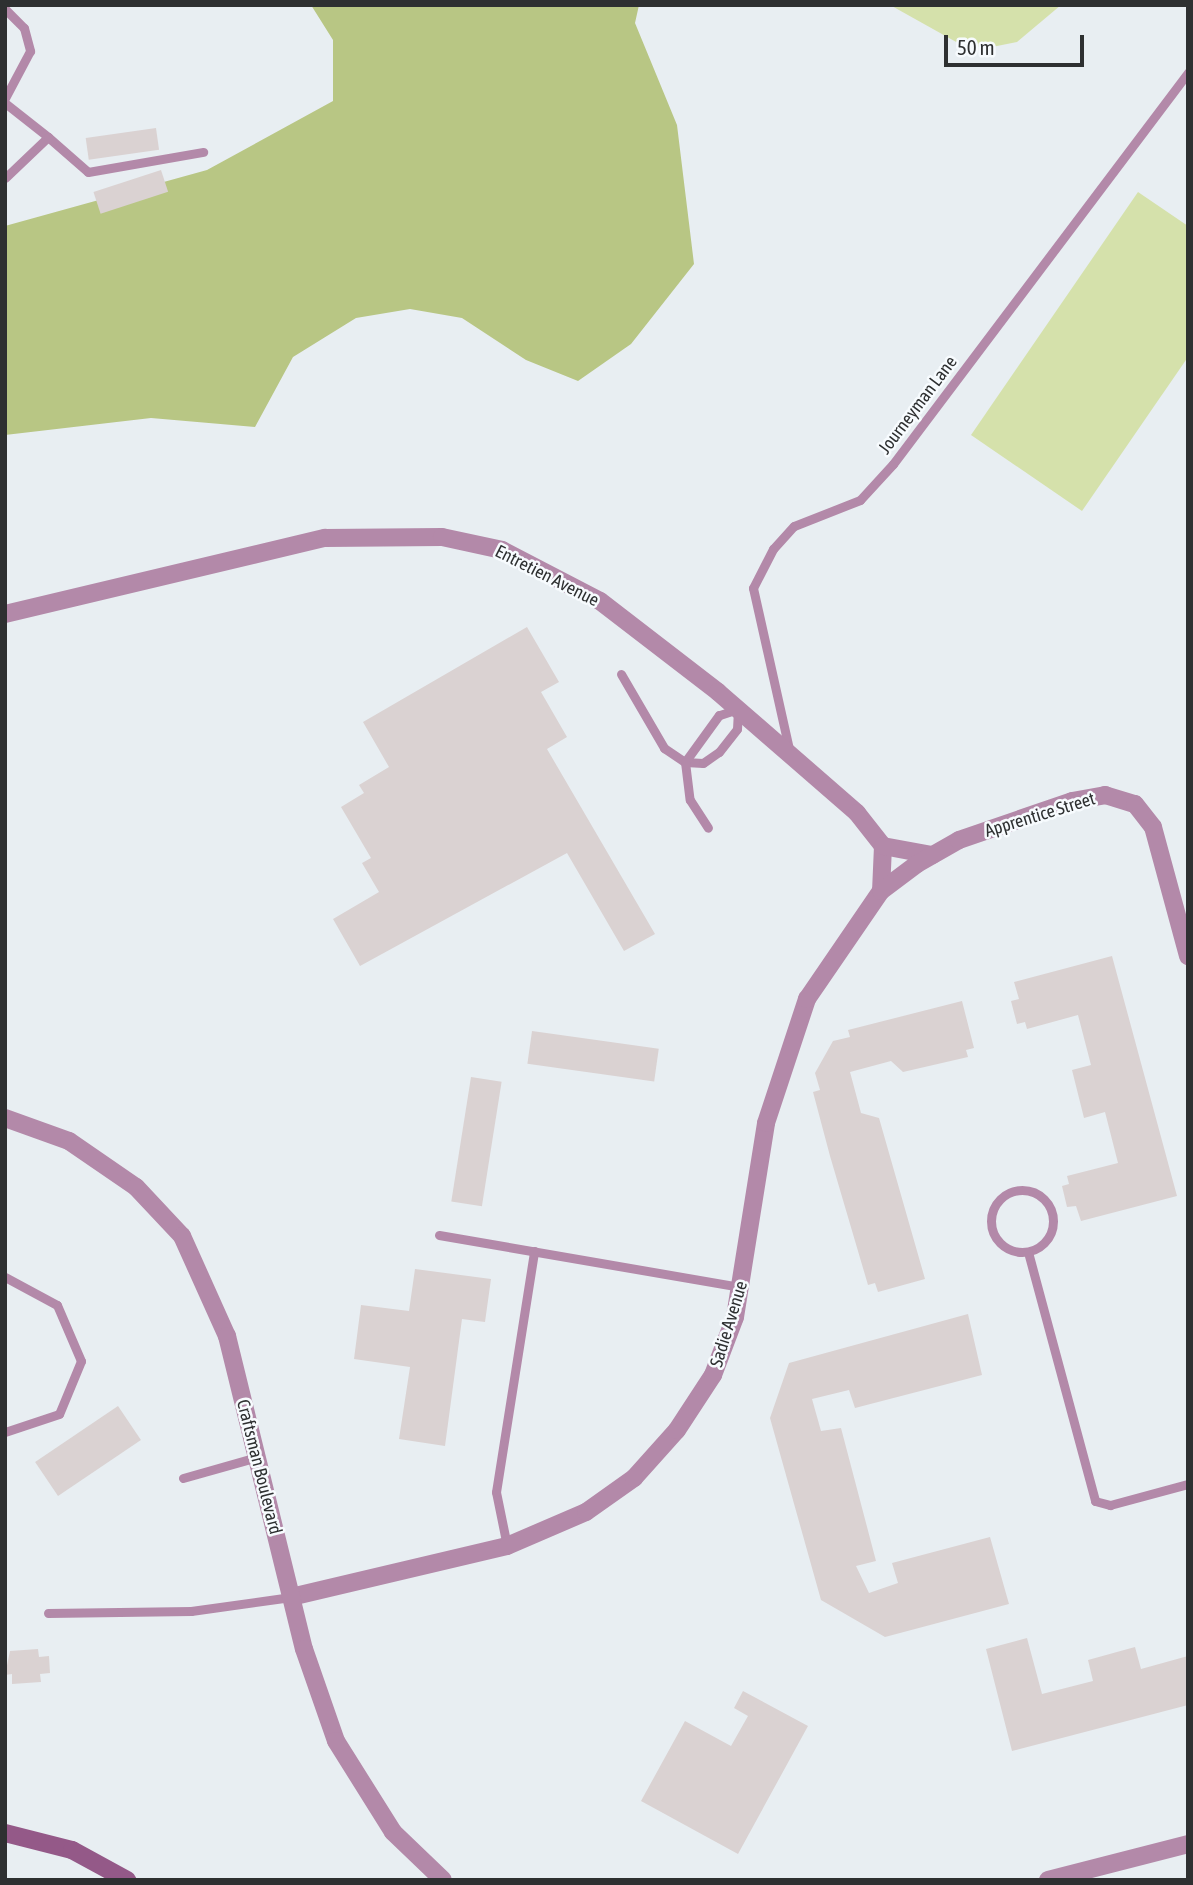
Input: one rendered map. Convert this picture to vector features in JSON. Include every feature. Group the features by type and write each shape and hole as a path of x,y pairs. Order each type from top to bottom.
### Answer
{"main road":[{"path":"5,1833 72,1850 127,1880"}],"street":[{"name":"Entretien Avenue","path":"5,614 326,538 442,537 502,550 600,601 738,709 790,754 857,813 883,846"},
{"name":"Apprentice Street","path":"881,891 932,856 1072,801 1105,795 1135,804 1153,827 1188,956"},
{"path":"881,891 883,846 932,856"},
{"name":"Sadie Avenue","path":"291,1597 508,1546 586,1512 634,1478 669,1440 713,1375 742,1287 766,1123 807,999 881,891"},
{"name":"Craftsman Boulevard","path":"5,1118 69,1141 136,1187 182,1236 212,1292 257,1457 291,1597 336,1741 393,1832 443,1880"},
{"path":"1048,1880 1188,1844"}],"lane":[{"path":"5,9 24,28 30,51 5,97"},
{"name":"Journeyman Lane","path":"790,754 753,588 773,549 794,526 860,500 893,464 1188,72"},
{"path":"5,103 88,172 203,152"},
{"path":"5,178 48,137"},
{"path":"621,674 664,748 685,762 703,763 719,751 737,729 738,709 719,715 691,745 685,762 690,800 708,828"},
{"path":"1012,1191 1037,1193 1053,1213 1049,1238 1028,1252 1000,1244 990,1223 1000,1198 1012,1191"},
{"path":"439,1235 742,1287"},
{"path":"508,1546 496,1492 534,1251"},
{"path":"1028,1252 1095,1501 1110,1505 1188,1484"},
{"path":"5,1277 57,1305 81,1362 59,1414 5,1432"},
{"path":"183,1478 257,1457"},
{"path":"48,1613 191,1611 291,1597"}],"green space":[{"path":"311,5 639,5 635,23 677,125 694,264 631,344 578,381 526,360 462,318 410,309 356,318 293,357 255,427 151,418 5,435 5,226 207,170 333,101 333,40"},
{"path":"890,5 1061,5 1017,42 987,48 958,43"},
{"path":"1138,192 1188,226 1188,357 1082,511 971,435"}],"building":[{"path":"156,128 159,150 89,160 86,138"},
{"path":"161,170 168,192 101,214 93,192"},
{"path":"527,627 559,682 541,692 567,737 547,749 655,934 624,951 567,853 360,966 333,919 379,892 362,863 371,858 341,807 364,793 359,785 389,767 363,722"},
{"path":"1112,956 1177,1196 1081,1221 1076,1206 1067,1207 1062,1186 1069,1184 1067,1176 1118,1163 1105,1112 1084,1118 1072,1070 1091,1065 1078,1015 1027,1029 1025,1022 1017,1024 1011,1001 1019,999 1014,982"},
{"path":"962,1001 974,1048 966,1050 968,1057 903,1072 891,1061 850,1072 861,1113 879,1118 925,1279 878,1292 875,1283 868,1285 830,1156 813,1092 820,1090 815,1073 833,1041 850,1037 848,1030"},
{"path":"532,1031 659,1049 654,1081 527,1064"},
{"path":"471,1077 502,1082 482,1206 451,1201"},
{"path":"415,1269 491,1279 485,1322 462,1319 445,1446 399,1439 410,1367 354,1359 361,1305 409,1311"},
{"path":"968,1314 982,1375 855,1408 849,1390 812,1399 821,1431 841,1428 876,1561 856,1566 869,1593 898,1583 892,1563 990,1537 1009,1604 885,1637 821,1600 770,1418 789,1363"},
{"path":"118,1406 141,1440 58,1496 35,1462"},
{"path":"1027,1638 1042,1694 1093,1681 1088,1660 1135,1647 1141,1669 1188,1656 1188,1705 1012,1751 986,1649"},
{"path":"38,1649 39,1657 49,1656 50,1673 40,1674 41,1682 12,1684 12,1674 5,1675 10,1651"},
{"path":"743,1691 808,1726 738,1854 641,1801 685,1721 731,1746 748,1716 734,1708"}]}
